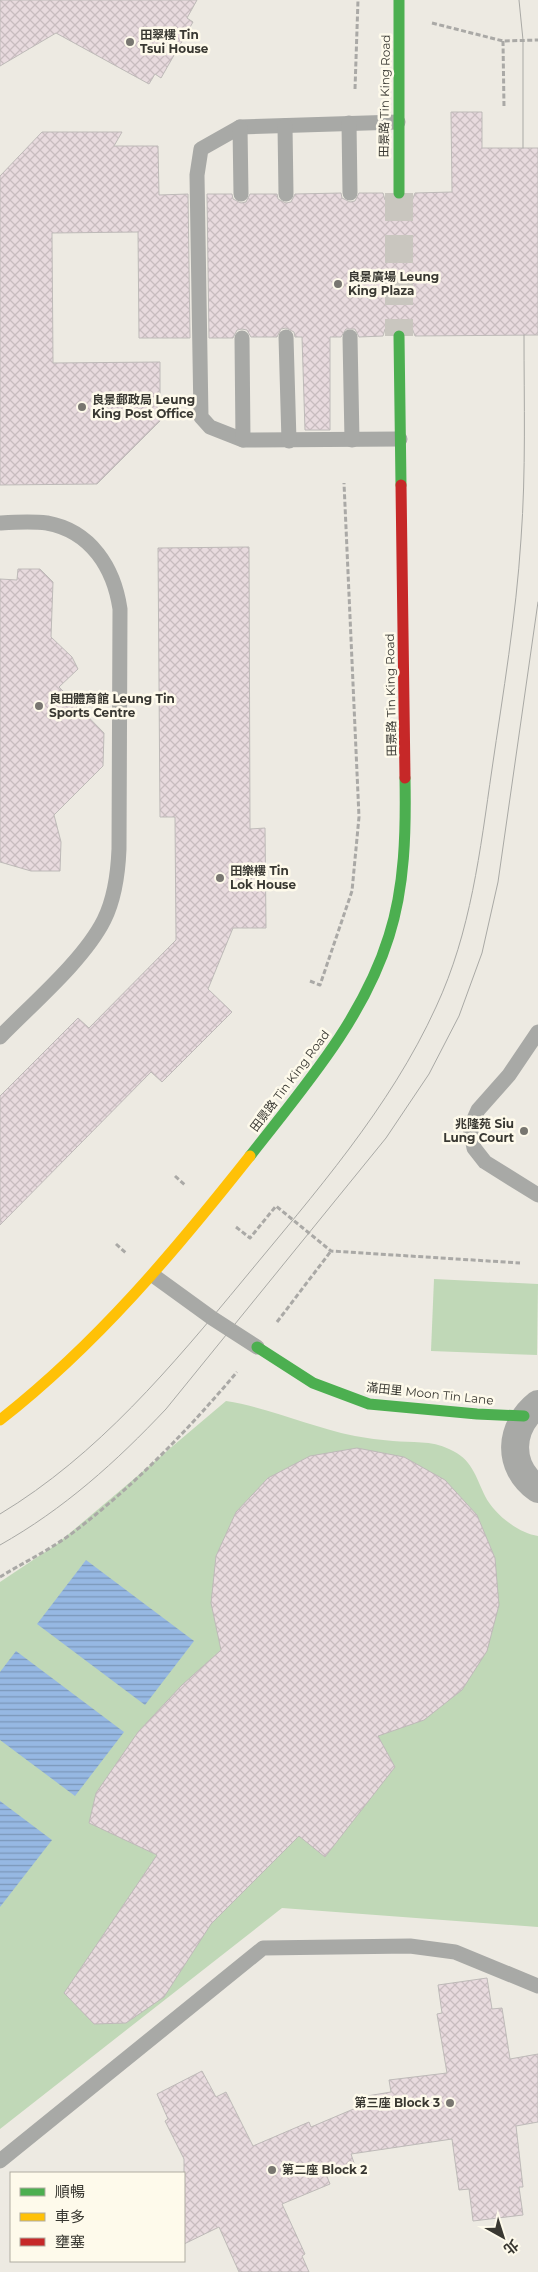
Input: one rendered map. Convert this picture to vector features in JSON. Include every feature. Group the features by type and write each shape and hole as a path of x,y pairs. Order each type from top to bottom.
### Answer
{"street":[{"name":"田景路 Tin King Road","path":"399,0 399,193"},
{"name":"田景路 Tin King Road","path":"0,1420 38,1392 78,1357 154,1276 288,1108 344,1030 384,952 395,913 402,871 406,819 399,336"},
{"name":"滿田里 Moon Tin Lane","path":"257,1347 313,1383 369,1404 477,1414 531,1410"},
{"path":"531,1410 517,1433 515,1450 519,1468 530,1483 538,1489"}],"lane":[{"path":"398,122 240,127 201,149 197,175 201,417 210,427 243,440 400,439"},
{"path":"349,123 350,194"},
{"path":"285,126 286,194"},
{"path":"240,127 241,194"},
{"path":"286,337 289,441"},
{"path":"350,337 352,440"},
{"path":"242,338 243,440"},
{"path":"0,523 30,522 49,524 67,530 82,539 96,552 108,568 117,588 120,609 119,849 118,876 112,900 96,935 82,953 0,1037"},
{"path":"538,1032 509,1074 478,1110 470,1128 474,1148 485,1162 538,1195"},
{"path":"154,1276 212,1318 257,1347"},
{"path":"0,2161 263,1948 410,1946 455,1952 538,1986"}],"path":[{"path":"355,89 358,0"},
{"path":"400,15 503,41 538,40"},
{"path":"503,41 504,106"},
{"path":"310,981 320,985 352,891 359,817 344,483"},
{"path":"210,1206 250,1238 276,1206 331,1251 520,1263"},
{"path":"116,1244 127,1253"},
{"path":"0,1577 74,1532 141,1476 205,1410 257,1347 331,1251"}],"green space":[{"path":"434,1279 538,1284 537,1355 431,1351"},
{"path":"226,1401 259,1408 322,1428 355,1436 442,1446 457,1453 468,1463 489,1503 500,1516 515,1527 538,1536 538,1927 282,1908 0,2129 0,1582 57,1544"}],"water":[{"path":"86,1560 194,1641 145,1705 37,1624"},
{"path":"16,1651 124,1732 75,1796 0,1740 0,1672"},
{"path":"0,1801 52,1840 0,1907"}],"building":[{"name":"田翠樓 Tin Tsui House","path":"0,0 197,0 187,18 193,22 161,78 155,74 149,84 56,33 0,66"},
{"path":"451,112 482,112 482,148 538,148 538,335 415,336 412,328 406,322 399,320 391,323 385,329 383,336 359,337 355,329 346,329 341,337 330,337 330,430 305,430 302,337 295,337 294,332 286,328 281,329 277,337 251,337 247,330 242,329 237,330 233,338 209,338 207,194 232,194 233,199 241,203 246,202 250,194 277,194 278,199 286,203 291,202 295,194 341,193 342,198 350,202 355,201 359,193 383,193 385,200 391,206 399,209 406,207 412,201 415,193 452,192"},
{"path":"42,132 122,132 114,146 158,146 159,195 188,194 190,338 139,338 138,232 52,233 53,363 160,362 160,421 97,484 0,485 0,176"},
{"name":"田樂樓 Tin Lok House","path":"249,547 250,829 265,828 266,928 233,928 208,989 232,1012 162,1082 151,1072 0,1225 0,1096 78,1018 89,1028 176,940 175,817 160,817 158,548"},
{"name":"良田體育館 Leung Tin Sports Centre","path":"18,569 40,569 53,582 51,637 72,657 78,669 59,687 104,733 103,766 54,815 61,842 60,871 31,871 0,862 0,579 17,580"},
{"path":"357,1448 404,1457 445,1480 477,1515 495,1558 499,1605 487,1651 462,1690 424,1720 378,1736 395,1767 325,1857 299,1836 211,1924 164,1997 126,2023 94,2024 64,1993 157,1855 89,1823 96,1793 138,1732 182,1685 221,1650 211,1603 216,1556 236,1512 268,1478 310,1456"},
{"path":"487,1978 492,2009 502,2008 510,2059 538,2054 538,2122 516,2126 523,2187 519,2187 523,2215 473,2221 469,2189 459,2190 452,2139 351,2154 354,2163 326,2174 330,2184 282,2204 305,2254 302,2256 309,2272 239,2272 219,2227 185,2244 184,2159 165,2121 168,2119 157,2094 202,2071 216,2097 226,2092 253,2146 309,2122 311,2127 363,2105 361,2097 391,2092 389,2080 447,2073 437,2014 442,2013 438,1985"}],"tunnel":[{"path":"399,193 399,336"}],"tram line":[{"path":"519,0 523,40 523,148"},
{"path":"0,1514 36,1491 101,1437 161,1376 217,1312 349,1149 396,1080 436,1007 458,950 473,891 513,626 524,488 524,335"},
{"path":"0,1545 46,1516 88,1483 128,1448 166,1409 386,1138 429,1074 459,1016 482,953 498,882 538,602"}],"traffic: fast":[{"path":"399,0 399,193"},
{"path":"399,336 401,485"},
{"path":"250,1156 330,1052 348,1025 378,967 394,917 401,878 405,838 405,778"},
{"path":"257,1347 313,1383 369,1404 477,1414 524,1416"}],"traffic: slow":[{"path":"0,1420 69,1360 133,1296 193,1227 250,1156"}],"traffic: jam":[{"path":"401,485 405,778"}],"place":[{"name":"田翠樓 Tin Tsui House","path":"130,42"},
{"name":"良景廣場 Leung King Plaza","path":"338,284"},
{"name":"良景郵政局 Leung King Post Office","path":"82,407"},
{"name":"良田體育館 Leung Tin Sports Centre","path":"39,706"},
{"name":"田樂樓 Tin Lok House","path":"220,878"},
{"name":"兆隆苑 Siu Lung Court","path":"524,1131"},
{"name":"第三座 Block 3","path":"450,2103"},
{"name":"第二座 Block 2","path":"272,2170"}]}
